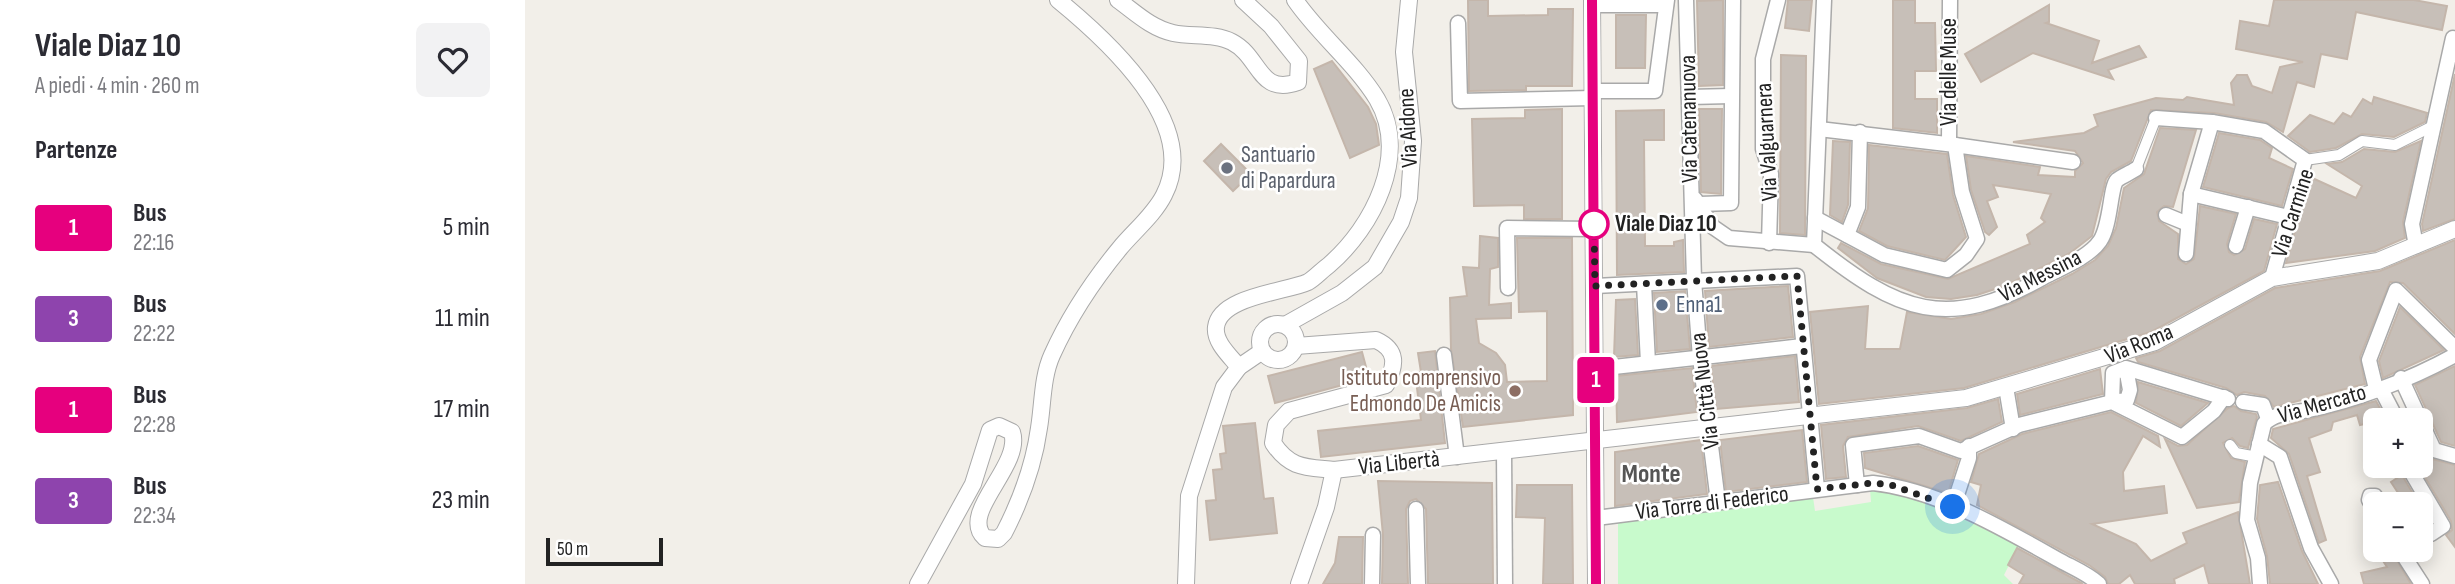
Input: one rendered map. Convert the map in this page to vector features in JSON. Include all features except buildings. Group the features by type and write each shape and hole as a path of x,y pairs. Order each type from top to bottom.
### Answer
{"street":[{"path":"918,584 973,484 990,430 999,426 1012,432 1014,447 980,512 978,525 985,538 998,538 1004,533 1028,476 1036,447 1050,359 1071,316 1092,283 1164,197 1172,171 1164,126 1146,88 1129,68 1058,0"},
{"path":"1118,0 1157,28 1231,41 1245,52 1269,83 1277,86 1298,82 1299,61 1271,26 1243,0"},
{"path":"1239,368 1219,341 1216,326 1221,315 1231,307 1260,295 1309,281 1341,255 1368,221 1381,194 1389,152 1386,125 1377,99 1295,0"},
{"name":"Via Aidone","path":"1285,325 1342,293 1375,267 1390,245 1409,198 1413,141 1404,52 1409,0"},
{"name":"Via Catenanuova","path":"1686,0 1696,200 1694,281"},
{"name":"Via Valguarnera","path":"1696,200 1731,203 1733,0"},
{"name":"Via Valguarnera","path":"1769,243 1771,174 1763,149 1763,59 1778,0"},
{"path":"1696,200 1713,227 1729,239 1814,245 1824,0"},
{"path":"1823,21 1834,0"},
{"name":"Via delle Muse","path":"1815,218 1884,255 1947,270 1966,255 1977,239 1962,192 1952,144 1950,0"},
{"path":"1458,23 1460,101 1593,95 1655,91 1666,2 1592,3 1593,95 1594,229 1596,369 1596,584"},
{"path":"2416,246 2412,224 2431,127 2454,37"},
{"path":"1689,97 1731,96"},
{"name":"Via Messina","path":"1814,245 1859,281 1888,296 1936,311 1982,304 2020,291 2094,247 2107,226 2113,186 2118,179 2136,170 2156,118 2212,122 2264,131 2305,160"},
{"path":"2186,254 2191,194 2212,122"},
{"name":"Via Carmine","path":"2272,278 2305,160 2339,155 2362,141 2395,145 2431,127"},
{"name":"Via delle Muse","path":"1819,129 1860,132 2073,162"},
{"path":"1847,235 1858,207 1860,132"},
{"path":"2191,194 2288,217"},
{"path":"2236,246 2248,207"},
{"path":"2166,215 2189,225"},
{"path":"1508,288 1507,228 1594,229"},
{"name":"Via Roma","path":"1808,414 1966,398 2006,387 2155,342 2272,278 2378,261 2455,229"},
{"path":"1595,286 1797,276 1817,489"},
{"name":"Via Città Nuova","path":"1694,281 1700,358 1718,502"},
{"path":"1644,284 1648,363"},
{"path":"2390,408 2383,393 2376,389 2369,360 2396,290 2455,348"},
{"path":"1274,324 1285,325 1293,332 1296,346 1290,356 1280,361 1270,359 1261,352 1259,340 1264,330 1274,324"},
{"name":"Via Libertà","path":"1296,346 1376,340 1388,345 1395,356 1393,372 1386,385 1289,411 1276,425 1273,443 1284,460 1305,467 1334,470 1808,414"},
{"path":"1596,369 1802,346"},
{"path":"1186,584 1189,496 1224,387 1239,368 1261,352"},
{"path":"1444,355 1457,457"},
{"name":"Via Mercato","path":"2260,584 2258,558 2246,520 2258,450 2264,424 2268,419 2346,401 2431,368 2455,355"},
{"path":"1857,485 1853,445 1919,436 1961,451 2013,429 2112,402 2182,437 2226,398 2133,370 2113,373 2112,402"},
{"path":"2401,378 2434,450 2455,456"},
{"path":"2006,387 2013,429"},
{"path":"2243,401 2263,405 2268,419"},
{"path":"2230,445 2236,453 2258,450 2280,457 2311,548 2331,584"},
{"path":"1953,507 1969,458 1969,446"},
{"path":"1504,452 1505,584"},
{"path":"1299,584 1326,507 1334,470"},
{"name":"Via Torre di Federico","path":"1596,518 1817,489 1891,485 1953,507 2022,538 2099,584"},
{"path":"1416,509 1418,584"},
{"path":"2433,509 2443,526 2433,533"},
{"path":"1372,584 1373,535"},
{"path":"2408,562 2423,584"}],"green space":[{"path":"1870,489 1916,497 2019,545 2004,575 2013,584 1618,584 1618,521 1813,497 1815,511 1871,502"}],"bus line":[{"name":"1","path":"1592,0 1596,584"}],"place":[{"name":"Santuario di Papardura","path":"1227,168"},
{"name":"Viale Diaz 10","path":"1594,224"},
{"name":"Enna1","path":"1662,305"},
{"name":"Istituto comprensivo Edmondo De Amicis","path":"1515,391"}],"district":[{"name":"Monte","path":"1651,474"}],"route":[{"path":"1594,224 1595,286 1797,276 1817,489 1873,483 1891,485 1953,507"}]}
